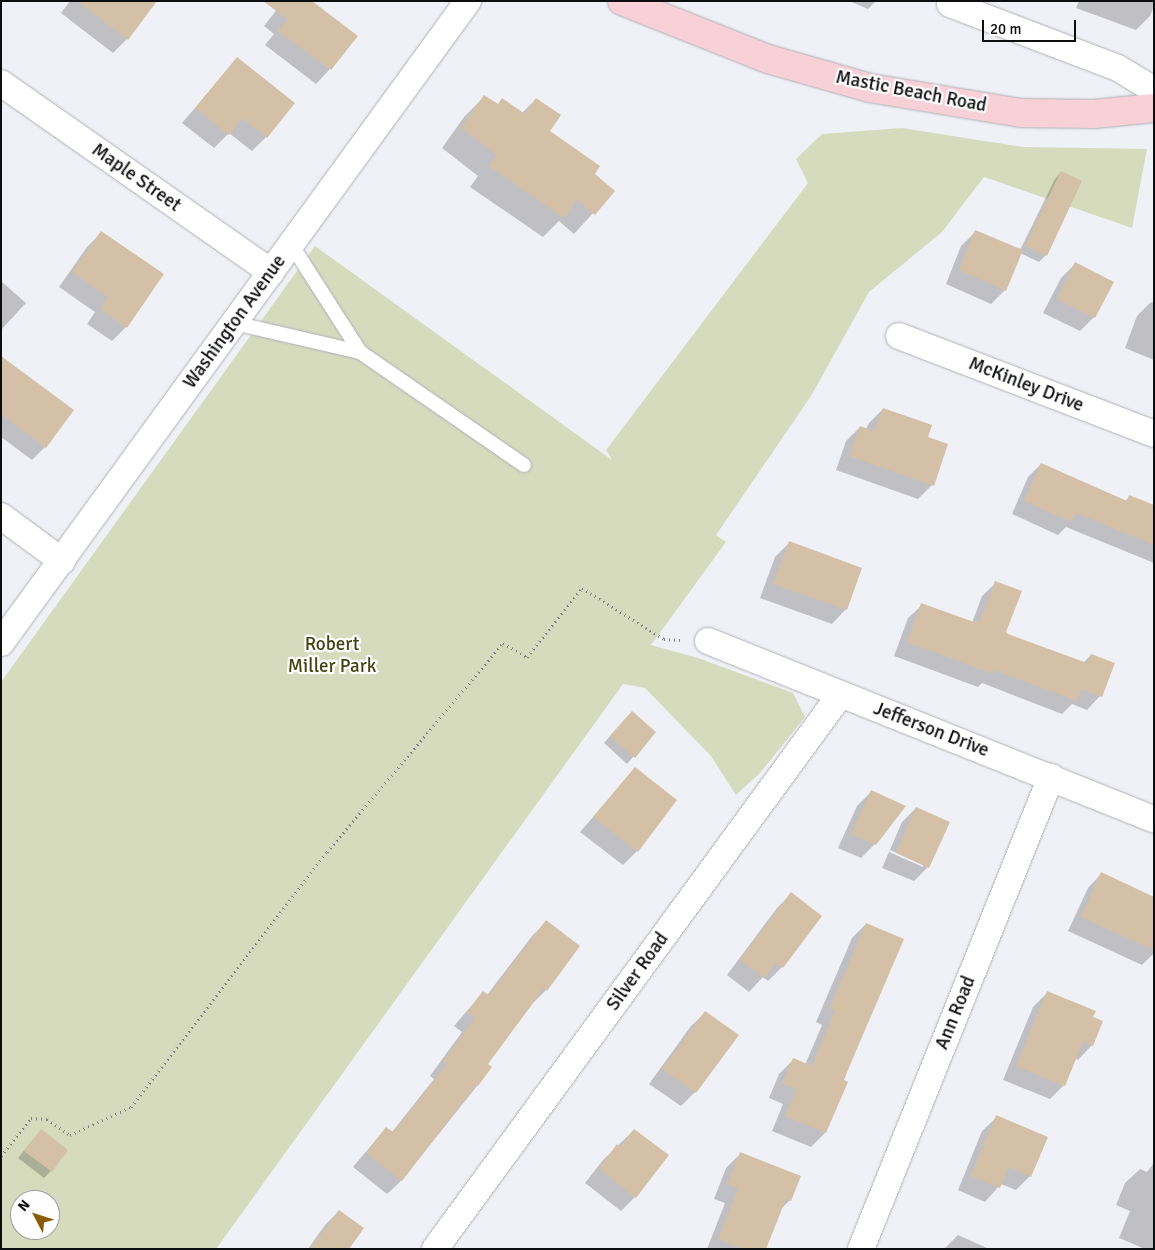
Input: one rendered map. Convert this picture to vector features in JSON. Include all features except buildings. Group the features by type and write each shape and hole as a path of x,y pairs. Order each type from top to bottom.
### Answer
{"street":[{"name":"Washington Avenue","path":"1,643 468,1"},
{"name":"Mastic Beach Road","path":"622,1 768,59 870,88 1021,113 1094,114 1154,108"},
{"path":"950,4 1118,68 1154,90"},
{"name":"Maple Street","path":"1,83 271,272"},
{"name":"McKinley Drive","path":"899,336 1154,434"},
{"path":"1,516 62,561"},
{"name":"Jefferson Drive","path":"708,641 1154,819"},
{"name":"Silver Road","path":"435,1249 840,695"},
{"name":"Ann Road","path":"861,1249 1051,777"}],"lane":[{"path":"291,244 360,352"},
{"path":"234,324 360,352 524,465"}],"path":[{"path":"1,1156 31,1118 47,1119 70,1135 131,1107 327,852 503,643 527,657 582,588 664,640 708,641"}],"green space":[{"name":"Robert Miller Park","path":"902,128 1023,147 1147,149 1132,228 984,177 942,232 869,292 811,396 716,535 726,542 651,645 698,658 793,693 805,717 761,772 736,795 711,756 645,688 623,684 216,1249 1,1249 1,682 315,246 612,460 606,450 808,183 796,159 822,134"}]}
